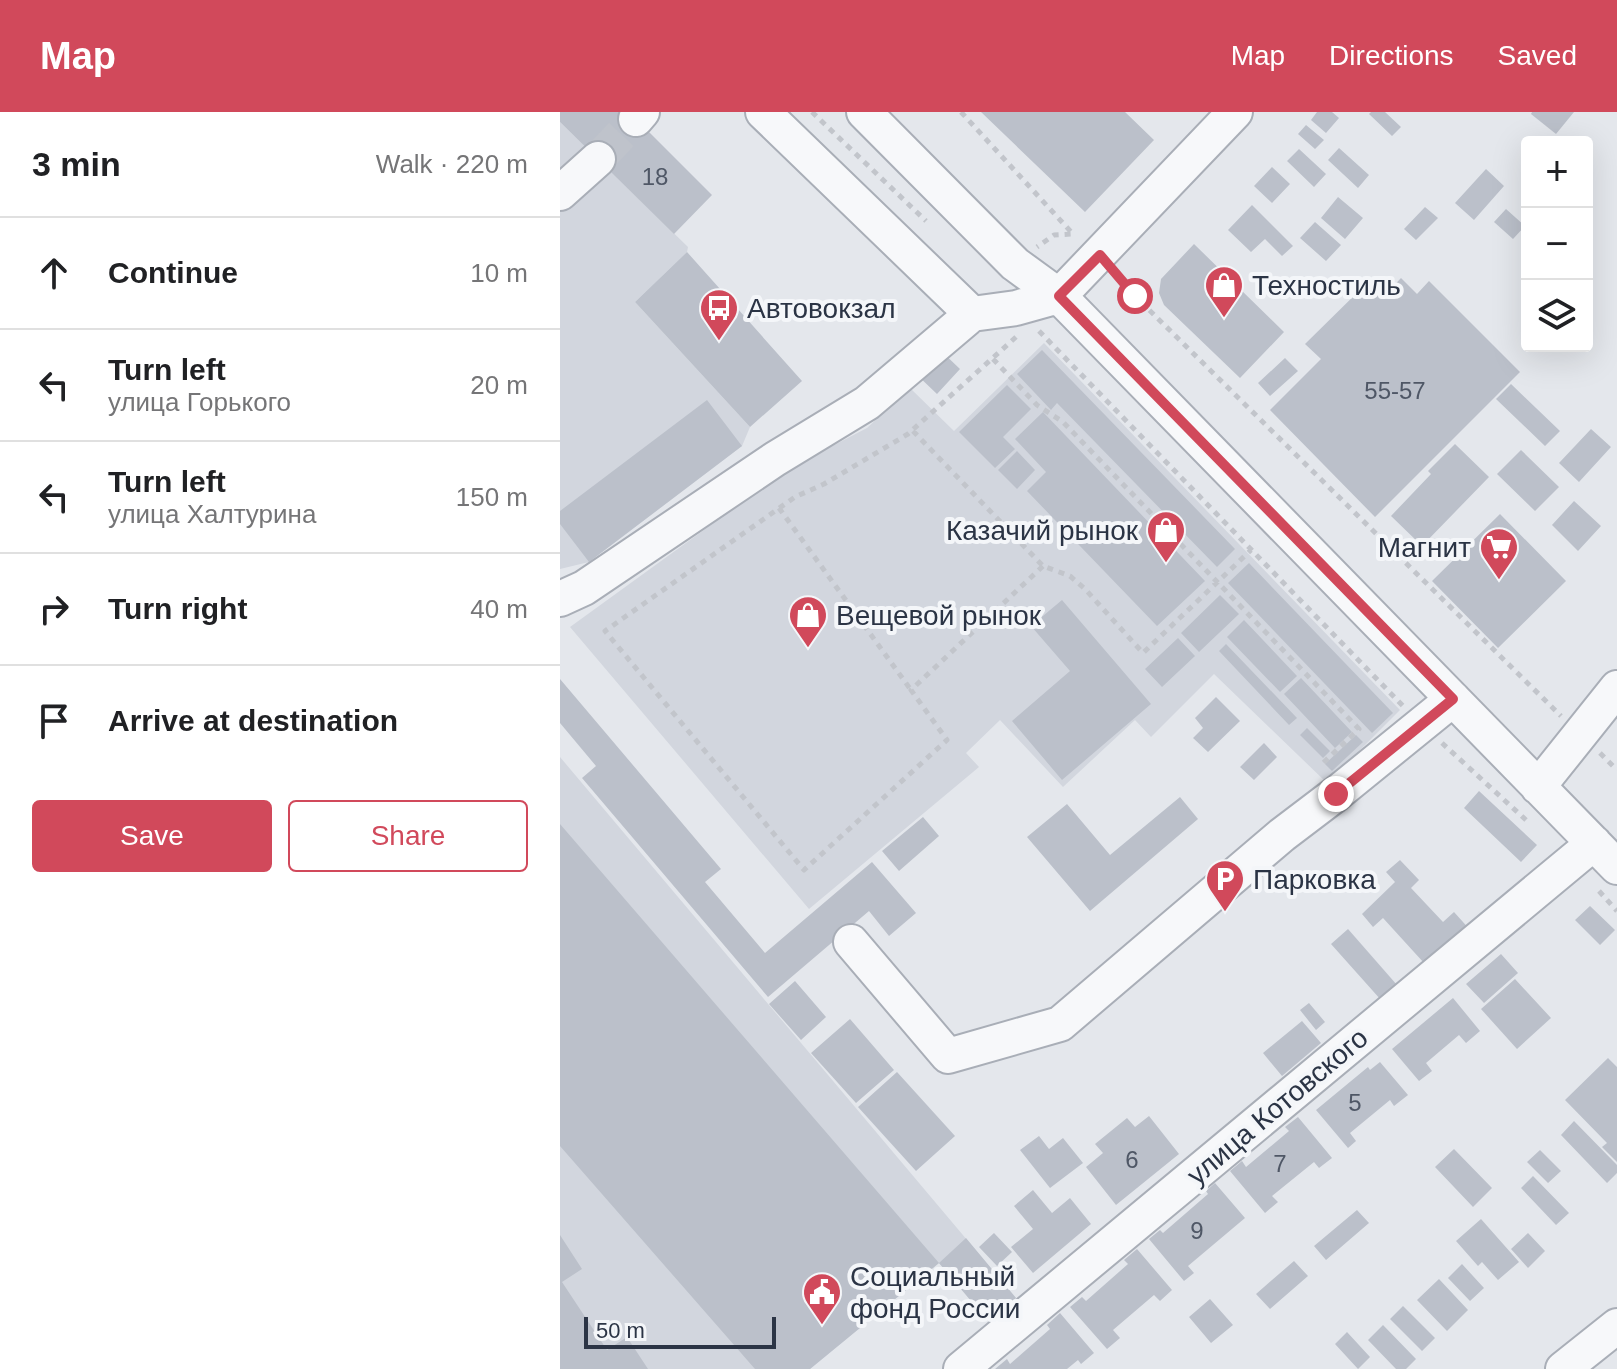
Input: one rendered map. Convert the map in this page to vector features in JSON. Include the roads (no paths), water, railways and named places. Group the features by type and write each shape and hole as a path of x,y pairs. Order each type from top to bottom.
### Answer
{"street":[{"path":"763,112 972,314 1024,316 1059,296 1092,240 1235,112"},
{"path":"864,112 1015,264 1059,296 1538,787 1594,857"},
{"path":"560,193 598,159"},
{"path":"560,599 584,588 775,459 867,403 972,314"},
{"path":"1538,787 1617,688"},
{"path":"851,942 948,1056 1060,1024 1282,835 1453,699"},
{"name":"улица Котовского","path":"961,1369 1594,857"},
{"path":"1563,1369 1617,1326"}],"tunnel":[{"path":"598,159 636,119"}],"place":[{"name":"Техностиль","path":"1224,319"},
{"name":"Автовокзал","path":"719,342"},
{"name":"Казачий рынок","path":"1166,564"},
{"name":"Магнит","path":"1499,581"},
{"name":"Вещевой рынок","path":"808,649"},
{"name":"Парковка","path":"1225,913"},
{"name":"Социальный фонд России","path":"822,1326"}]}
